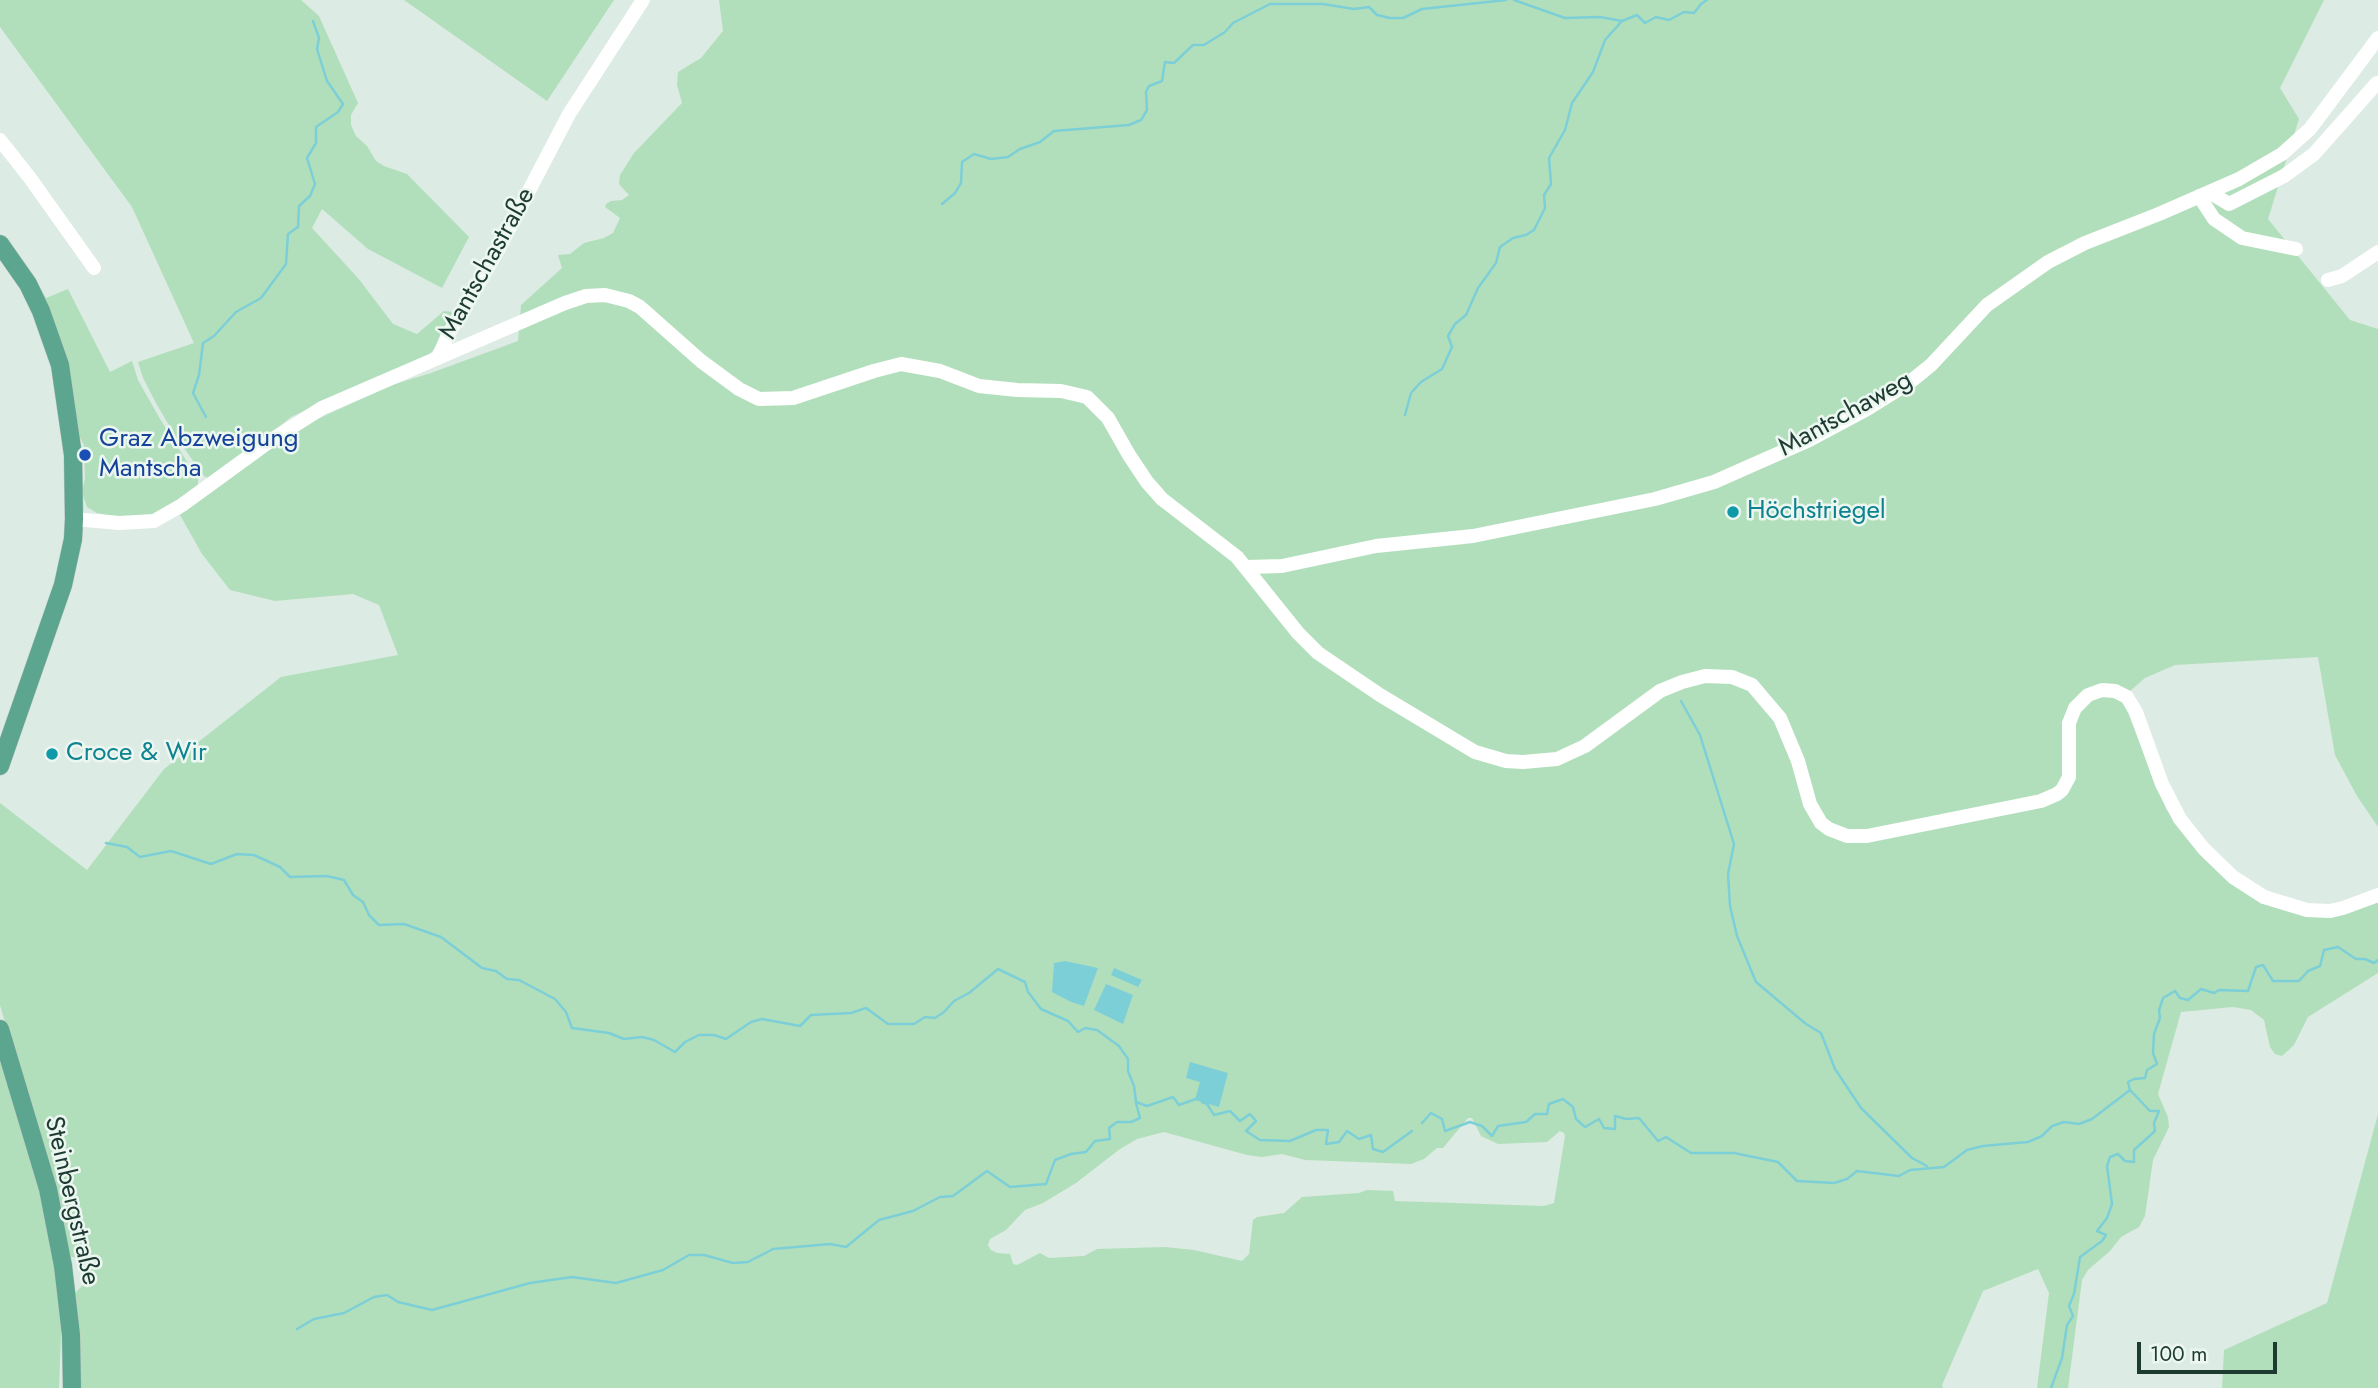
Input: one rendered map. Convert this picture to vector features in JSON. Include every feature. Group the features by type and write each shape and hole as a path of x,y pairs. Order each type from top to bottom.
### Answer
{"main road":[{"path":"0,243 28,284 41,311 60,365 73,455 74,519 73,539 63,585 0,766"},
{"name":"Steinbergstraße","path":"0,1029 48,1189 71,1335 72,1388"}],"street":[{"name":"Mantschastraße","path":"74,519 118,523 153,521 182,505 270,441 323,408 438,358 569,114 643,0"},
{"name":"Mantschaweg","path":"1247,567 1282,566 1376,546 1473,536 1655,499 1714,482 1810,440 1893,394 1931,365 1987,305 2048,262 2085,243 2159,215 2239,179 2282,154 2310,130 2378,38"},
{"path":"2204,194 2230,204 2284,176 2314,154 2377,83"},
{"path":"0,140 94,268"},
{"path":"2204,194 2214,219 2242,238 2295,249"},
{"path":"2328,280 2342,276 2378,252"},
{"path":"438,358 565,303 586,296 605,295 629,301 640,307 701,361 739,390 759,399 793,398 901,364 940,371 979,386 1076,393 1087,397 1101,409 1141,473 1162,499 1237,557 1298,633 1318,653 1380,695 1475,752 1506,761 1541,762 1572,754 1649,698 1682,682 1714,676 1743,680 1759,691 1780,718 1793,746 1817,818 1829,830 1847,836 1884,833 2050,798 2062,790 2069,777 2069,723 2075,708 2088,695 2102,690 2115,691 2127,697 2136,712 2162,784 2180,819 2204,849 2233,877 2264,897 2306,910 2330,911 2378,895"}],"green space":[{"path":"0,0 301,0 319,16 358,103 351,115 351,125 356,136 367,146 376,161 407,174 469,237 442,288 368,249 322,209 312,228 358,278 393,324 417,334 444,311 453,312 452,326 423,363 368,381 291,417 237,460 208,478 204,476 157,405 138,362 194,343 132,207 0,27"},
{"path":"404,0 614,0 547,101"},
{"path":"719,0 2324,0 2280,88 2299,119 2268,219 2350,320 2378,329 2378,827 2357,796 2335,755 2318,657 2175,665 2145,678 2122,698 2166,809 2186,837 2219,873 2271,906 2304,915 2378,901 2378,973 2308,1017 2294,1045 2282,1056 2275,1054 2270,1047 2264,1020 2251,1010 2233,1007 2181,1012 2158,1094 2168,1117 2169,1127 2153,1160 2145,1216 2139,1227 2121,1237 2110,1251 2088,1270 2082,1280 2068,1388 2037,1388 2049,1293 2038,1269 1983,1291 1943,1388 77,1388 72,1296 83,1285 82,1259 67,1256 55,1195 0,1005 0,803 87,870 164,769 281,677 398,655 379,605 353,594 275,601 230,590 202,554 180,515 300,427 392,385 518,341 521,305 562,268 558,255 570,254 584,243 613,233 620,218 605,207 606,204 622,200 629,195 619,184 620,175 634,153 682,103 677,85 678,72 701,58 723,31","holes":["1468,1118 1472,1118 1481,1136 1498,1144 1547,1142 1560,1131 1564,1133 1554,1203 1544,1206 1395,1201 1393,1191 1367,1190 1359,1193 1302,1197 1284,1213 1253,1220 1249,1254 1242,1261 1194,1250 1165,1247 1097,1249 1084,1256 1049,1258 1040,1253 1017,1265 1013,1264 1010,1254 997,1253 988,1245 990,1239 1006,1230 1025,1210 1043,1203 1076,1183 1137,1139 1164,1132 1262,1157 1282,1154 1305,1160 1411,1164 1424,1159 1437,1148 1443,1148"]},
{"path":"32,273 46,298 68,289 110,372 132,361 138,380 198,479 198,487 160,513 125,518 97,513 87,507 82,492 85,478 84,445 75,428 29,276"},
{"path":"0,1046 44,1203 62,1307 59,1388 0,1388"},
{"path":"2378,1114 2378,1388 2222,1388 2224,1350 2327,1303"}],"water":[{"path":"1065,961 1098,968 1084,1006 1052,992 1054,963"},
{"path":"1114,968 1142,980 1138,987 1111,975"},
{"path":"1106,984 1133,995 1123,1024 1094,1010"},
{"path":"1190,1062 1228,1073 1219,1107 1195,1100 1200,1082 1186,1078"}],"waterway":[{"path":"942,204 955,193 961,183 962,162 974,154 991,159 1008,157 1020,149 1040,142 1054,131 1129,125 1141,120 1147,110 1146,92 1149,86 1162,81 1165,62 1174,63 1193,45 1204,45 1225,32 1233,23 1270,4 1323,4 1354,9 1369,7 1377,15 1403,18 1422,9 1506,0"},
{"path":"1514,0 1565,18 1600,17 1622,21 1637,15 1645,23 1656,17 1669,20 1684,12 1694,13 1707,0"},
{"path":"206,417 193,393 199,375 203,343 214,336 236,312 261,298 286,264 288,234 298,227 299,206 310,196 315,184 307,158 316,143 316,127 338,112 343,104 327,81 317,49 319,38 313,21"},
{"path":"1405,415 1411,393 1421,382 1442,369 1452,347 1448,336 1455,324 1466,315 1478,288 1496,263 1500,247 1513,238 1534,230 1545,208 1544,195 1551,184 1549,158 1565,130 1572,103 1593,72 1605,40 1622,21"},
{"path":"1681,701 1700,735 1734,844 1728,874 1730,906 1737,936 1756,982 1806,1024 1821,1033 1835,1069 1861,1108 1912,1158 1927,1166"},
{"path":"106,843 127,847 140,857 171,851 211,864 237,854 254,855 280,867 290,877 327,876 344,880 353,895 363,902 369,915 379,925 404,924 441,937 482,968 496,971 507,979 519,980 555,999 566,1012 572,1028 609,1033 624,1039 642,1037 654,1040 675,1052 685,1042 699,1035 714,1035 726,1039 751,1022 762,1019 800,1026 811,1015 851,1013 866,1008 888,1024 914,1024 925,1017 935,1018 998,969 1025,982 1028,992 1041,1009 1068,1021 1078,1032 1085,1028 1097,1030 1119,1046 1128,1059 1128,1071 1136,1102 1147,1106 1173,1097 1179,1105 1196,1099"},
{"path":"2051,1388 2062,1358 2067,1325 2073,1316 2069,1306 2074,1294 2080,1257 2106,1235 2097,1231 2107,1218 2112,1204 2107,1166 2110,1157 2118,1154 2125,1161 2134,1162 2134,1150 2155,1131 2154,1123 2159,1111 2150,1111 2130,1090 2128,1082 2145,1078 2147,1070 2157,1064 2153,1053 2154,1034 2163,998 2175,991 2180,998 2188,1000 2201,989 2214,993 2219,990 2248,991 2256,967 2263,965 2273,981 2299,981 2308,971 2320,966 2324,950 2338,947 2356,959 2374,963 2378,960"},
{"path":"1422,1123 1431,1113 1442,1119 1445,1131 1470,1122 1482,1126 1492,1136 1498,1126 1526,1122 1535,1114 1547,1114 1549,1104 1563,1099 1573,1107 1576,1119 1585,1127 1599,1119 1604,1128 1615,1129 1615,1116 1639,1118 1658,1141 1666,1137 1691,1153 1734,1153 1778,1162 1797,1181 1834,1183 1847,1179 1857,1171 1899,1176 1910,1170 1944,1167 1967,1150 2028,1142 2042,1136 2052,1126 2064,1122 2079,1124 2092,1119 2130,1090"},
{"path":"1202,1102 1207,1104 1214,1115 1230,1111 1240,1121 1250,1114 1256,1121 1246,1131 1260,1140 1290,1141 1316,1130 1328,1130 1326,1144 1339,1142 1347,1131 1359,1139 1371,1135 1373,1149 1383,1152 1412,1131"},
{"path":"297,1329 314,1319 344,1313 374,1297 387,1295 398,1302 432,1310 530,1283 572,1277 616,1283 663,1270 689,1255 704,1255 733,1263 748,1262 773,1249 830,1244 846,1247 879,1220 913,1211 940,1197 953,1196 987,1171 1010,1187 1046,1184 1055,1160 1086,1152 1095,1141 1110,1139 1109,1128 1117,1122 1131,1122 1140,1118 1136,1103"}],"place":[{"name":"Graz Abzweigung Mantscha","path":"85,455"},
{"name":"Höchstriegel","path":"1733,512"},
{"name":"Croce & Wir","path":"52,754"}]}
